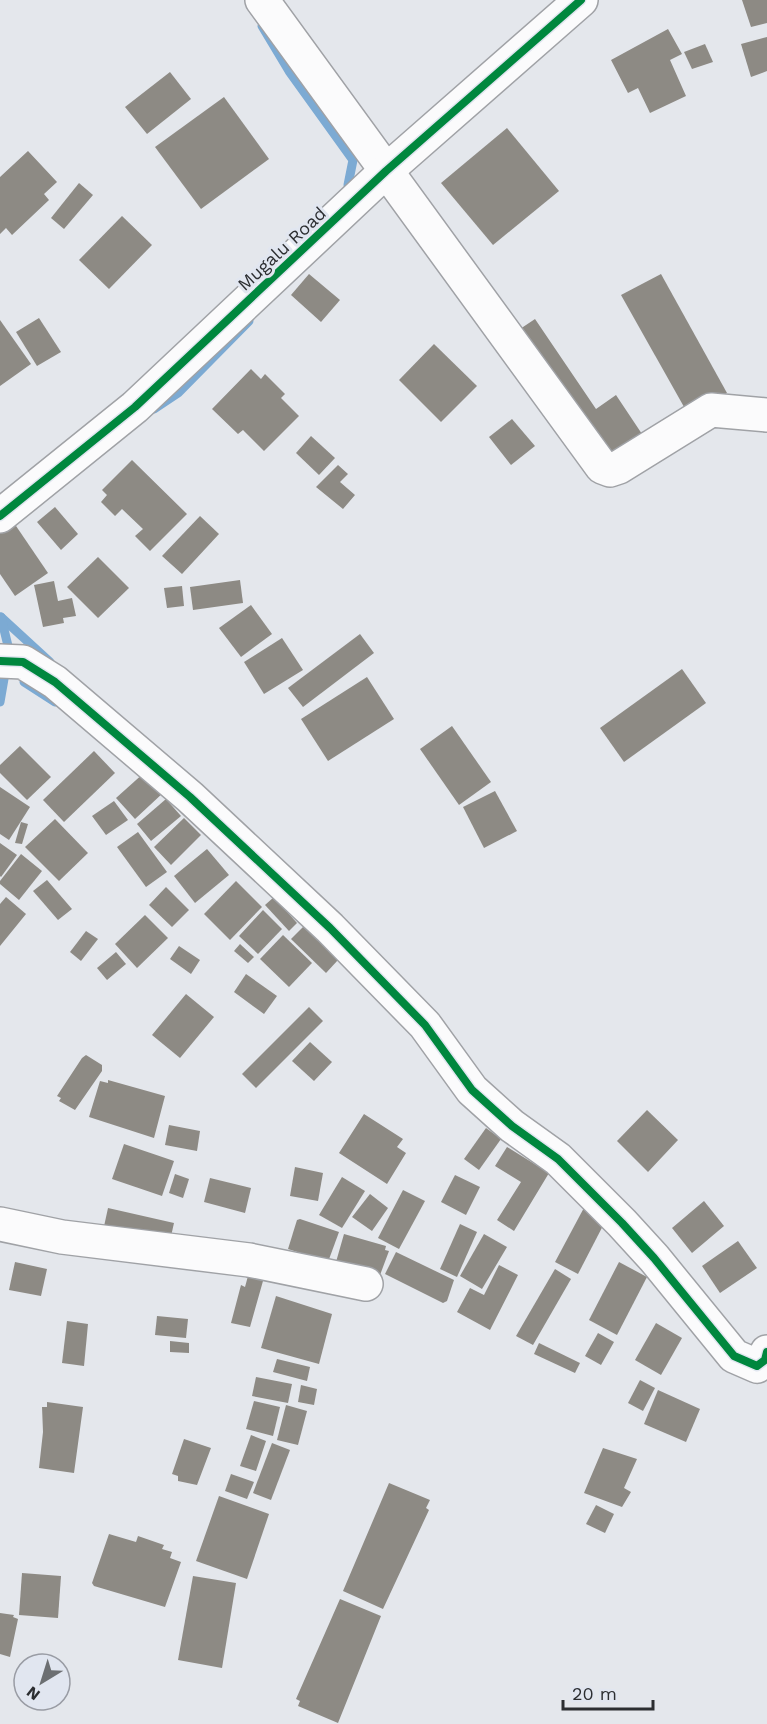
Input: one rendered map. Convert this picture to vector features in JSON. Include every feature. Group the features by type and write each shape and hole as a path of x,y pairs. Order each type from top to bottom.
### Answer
{"street":[{"path":"262,0 602,467 610,470 619,467 711,411 767,415"},
{"name":"Mugalu Road","path":"0,516 135,407 386,171 581,0"},
{"path":"0,661 23,662 55,682 190,798 330,928 418,1017 472,1090 512,1126 558,1159 606,1207 654,1258 734,1356 757,1366 765,1360 767,1352"},
{"path":"0,1224 62,1237 249,1260 366,1284"}],"building":[{"path":"742,0 767,0 767,23 751,27"},
{"path":"668,29 682,54 670,60 686,96 650,113 638,88 628,93 611,60"},
{"path":"767,37 767,71 751,77 741,44"},
{"path":"705,44 713,62 692,69 684,52"},
{"path":"170,72 191,99 147,134 125,107"},
{"path":"224,97 269,159 201,209 155,147"},
{"path":"507,128 559,191 493,245 441,183"},
{"path":"28,151 57,182 44,194 49,200 12,235 6,228 0,234 0,177"},
{"path":"79,183 93,195 64,229 51,218"},
{"path":"122,216 152,245 109,289 79,260"},
{"path":"309,274 340,300 321,322 291,295"},
{"path":"661,274 727,393 688,414 621,295"},
{"path":"39,318 61,352 37,366 16,332"},
{"path":"535,319 596,409 616,395 646,440 611,464 520,329"},
{"path":"0,320 31,364 0,386"},
{"path":"434,344 477,386 441,422 399,380"},
{"path":"251,369 261,379 265,374 285,394 281,398 299,416 264,451 243,430 238,434 212,409"},
{"path":"512,419 535,446 511,465 489,437"},
{"path":"311,436 335,458 319,475 296,453"},
{"path":"132,460 187,514 150,551 135,536 143,529 122,509 115,516 101,502 107,495 102,490"},
{"path":"338,465 348,474 340,482 355,495 343,509 316,487"},
{"path":"55,507 78,534 61,550 37,522"},
{"path":"200,516 219,534 182,574 162,556"},
{"path":"14,523 48,573 15,596 0,574 0,533"},
{"path":"98,557 129,588 98,618 67,587"},
{"path":"240,580 243,603 193,610 190,587"},
{"path":"54,581 58,601 72,598 76,616 63,618 64,623 43,627 34,585"},
{"path":"182,586 184,606 167,608 164,588"},
{"path":"251,605 272,634 241,657 219,628"},
{"path":"360,634 374,653 303,707 288,688"},
{"path":"282,638 303,670 264,694 244,662"},
{"path":"682,669 706,703 624,762 600,728"},
{"path":"367,677 394,719 328,761 301,719"},
{"path":"452,726 491,782 459,805 420,749"},
{"path":"20,746 51,777 27,800 0,773 0,765"},
{"path":"94,751 115,773 64,822 43,800"},
{"path":"145,772 164,792 135,819 116,798"},
{"path":"0,787 30,807 9,840 0,834"},
{"path":"495,791 517,831 484,848 463,807"},
{"path":"166,799 181,816 151,841 137,824"},
{"path":"114,801 128,820 106,835 92,816"},
{"path":"184,818 201,835 171,865 154,847"},
{"path":"55,819 88,853 59,881 25,847"},
{"path":"21,822 28,824 22,844 15,843"},
{"path":"138,832 167,872 146,887 117,847"},
{"path":"0,843 17,855 1,877 0,876"},
{"path":"207,849 229,875 195,903 174,876"},
{"path":"21,854 42,871 19,900 0,884 0,881"},
{"path":"47,880 72,909 58,920 33,891"},
{"path":"236,881 262,907 230,940 204,914"},
{"path":"166,887 189,910 172,927 149,905"},
{"path":"6,897 26,914 0,946 0,904"},
{"path":"274,897 297,923 289,931 265,905"},
{"path":"263,910 282,929 258,954 239,936"},
{"path":"145,915 168,938 137,968 115,944"},
{"path":"304,926 338,960 326,973 291,939"},
{"path":"86,931 98,939 81,961 70,952"},
{"path":"283,935 312,963 289,987 260,959"},
{"path":"240,944 254,957 248,963 234,951"},
{"path":"179,946 200,960 191,974 170,959"},
{"path":"116,952 126,964 107,980 97,968"},
{"path":"246,974 277,996 264,1014 234,992"},
{"path":"186,994 214,1017 180,1058 152,1035"},
{"path":"309,1007 323,1021 256,1088 242,1074"},
{"path":"310,1042 332,1062 314,1081 292,1061"},
{"path":"86,1055 102,1065 102,1071 75,1110 59,1101 61,1098 57,1096"},
{"path":"108,1080 165,1096 154,1138 89,1117 100,1081 108,1083"},
{"path":"647,1110 678,1140 648,1172 617,1141"},
{"path":"364,1114 403,1139 397,1147 406,1153 387,1184 339,1153"},
{"path":"169,1125 200,1131 197,1151 165,1145"},
{"path":"486,1128 501,1139 479,1170 464,1159"},
{"path":"124,1144 174,1161 162,1196 112,1179"},
{"path":"507,1147 549,1173 514,1231 497,1220 521,1182 495,1166"},
{"path":"295,1167 323,1173 318,1201 290,1196"},
{"path":"175,1174 189,1179 183,1198 169,1193"},
{"path":"455,1175 480,1187 466,1215 441,1202"},
{"path":"342,1177 365,1191 342,1228 319,1215"},
{"path":"210,1178 251,1188 245,1213 204,1202"},
{"path":"403,1190 425,1201 399,1249 378,1238"},
{"path":"370,1194 388,1208 372,1231 352,1217"},
{"path":"704,1201 724,1226 692,1253 672,1228"},
{"path":"586,1204 608,1216 578,1274 555,1262"},
{"path":"108,1208 174,1223 169,1245 103,1231"},
{"path":"297,1220 339,1232 328,1262 288,1249"},
{"path":"460,1224 477,1232 457,1277 440,1269"},
{"path":"344,1234 386,1246 385,1250 389,1251 380,1275 336,1262"},
{"path":"484,1234 507,1247 482,1289 460,1276"},
{"path":"738,1241 757,1268 720,1293 702,1266"},
{"path":"396,1252 454,1280 447,1301 443,1303 385,1274"},
{"path":"15,1262 47,1269 41,1296 9,1290"},
{"path":"619,1262 647,1277 617,1335 589,1320"},
{"path":"499,1265 518,1275 490,1330 457,1312 470,1288 484,1295"},
{"path":"555,1269 571,1279 533,1345 516,1336"},
{"path":"248,1276 263,1281 250,1327 231,1323 241,1285 245,1287"},
{"path":"276,1296 332,1314 319,1364 261,1348"},
{"path":"157,1316 188,1319 186,1338 155,1335"},
{"path":"67,1321 88,1324 84,1366 62,1363"},
{"path":"656,1323 682,1338 661,1375 635,1360"},
{"path":"598,1333 614,1342 601,1365 585,1356"},
{"path":"170,1341 189,1343 189,1353 170,1352"},
{"path":"539,1343 580,1363 575,1373 534,1354"},
{"path":"277,1359 310,1367 307,1381 273,1372"},
{"path":"256,1377 292,1384 288,1403 252,1396"},
{"path":"640,1380 655,1388 643,1411 628,1403"},
{"path":"301,1385 317,1389 314,1405 298,1402"},
{"path":"658,1390 700,1409 686,1442 644,1424"},
{"path":"254,1401 280,1407 273,1436 246,1429"},
{"path":"47,1402 83,1407 74,1473 39,1468 43,1432 42,1407 47,1407"},
{"path":"286,1405 307,1411 298,1445 277,1440"},
{"path":"251,1435 266,1441 256,1471 240,1466"},
{"path":"184,1439 211,1448 197,1485 178,1481 178,1476 172,1474"},
{"path":"272,1443 290,1450 271,1500 253,1493"},
{"path":"603,1448 637,1459 624,1488 631,1492 622,1507 584,1493"},
{"path":"231,1474 254,1482 247,1499 225,1491"},
{"path":"389,1483 430,1500 426,1508 429,1510 383,1609 343,1591"},
{"path":"219,1496 269,1514 247,1579 196,1561"},
{"path":"596,1505 614,1514 605,1533 586,1524"},
{"path":"109,1534 136,1542 138,1536 164,1545 162,1549 172,1552 170,1558 181,1562 165,1607 94,1586 92,1583"},
{"path":"22,1573 61,1576 58,1618 19,1615"},
{"path":"193,1576 236,1583 222,1668 178,1660"},
{"path":"340,1599 381,1616 338,1723 298,1706 300,1701 296,1699"},
{"path":"0,1613 14,1615 13,1617 18,1619 10,1657 0,1654"}],"waterway":[{"path":"262,26 289,71 353,160 348,185"},
{"path":"154,409 178,393 249,321"},
{"path":"1,617 50,662"},
{"path":"0,702 9,650 1,617"},
{"path":"24,682 55,702"}],"cycle path":[{"path":"0,516 135,407 386,171 581,0"},
{"path":"0,661 23,662 55,682 190,797 330,928 425,1025 472,1090 512,1126 558,1159 622,1223 654,1258 734,1356 757,1366 765,1360 767,1352"}]}
